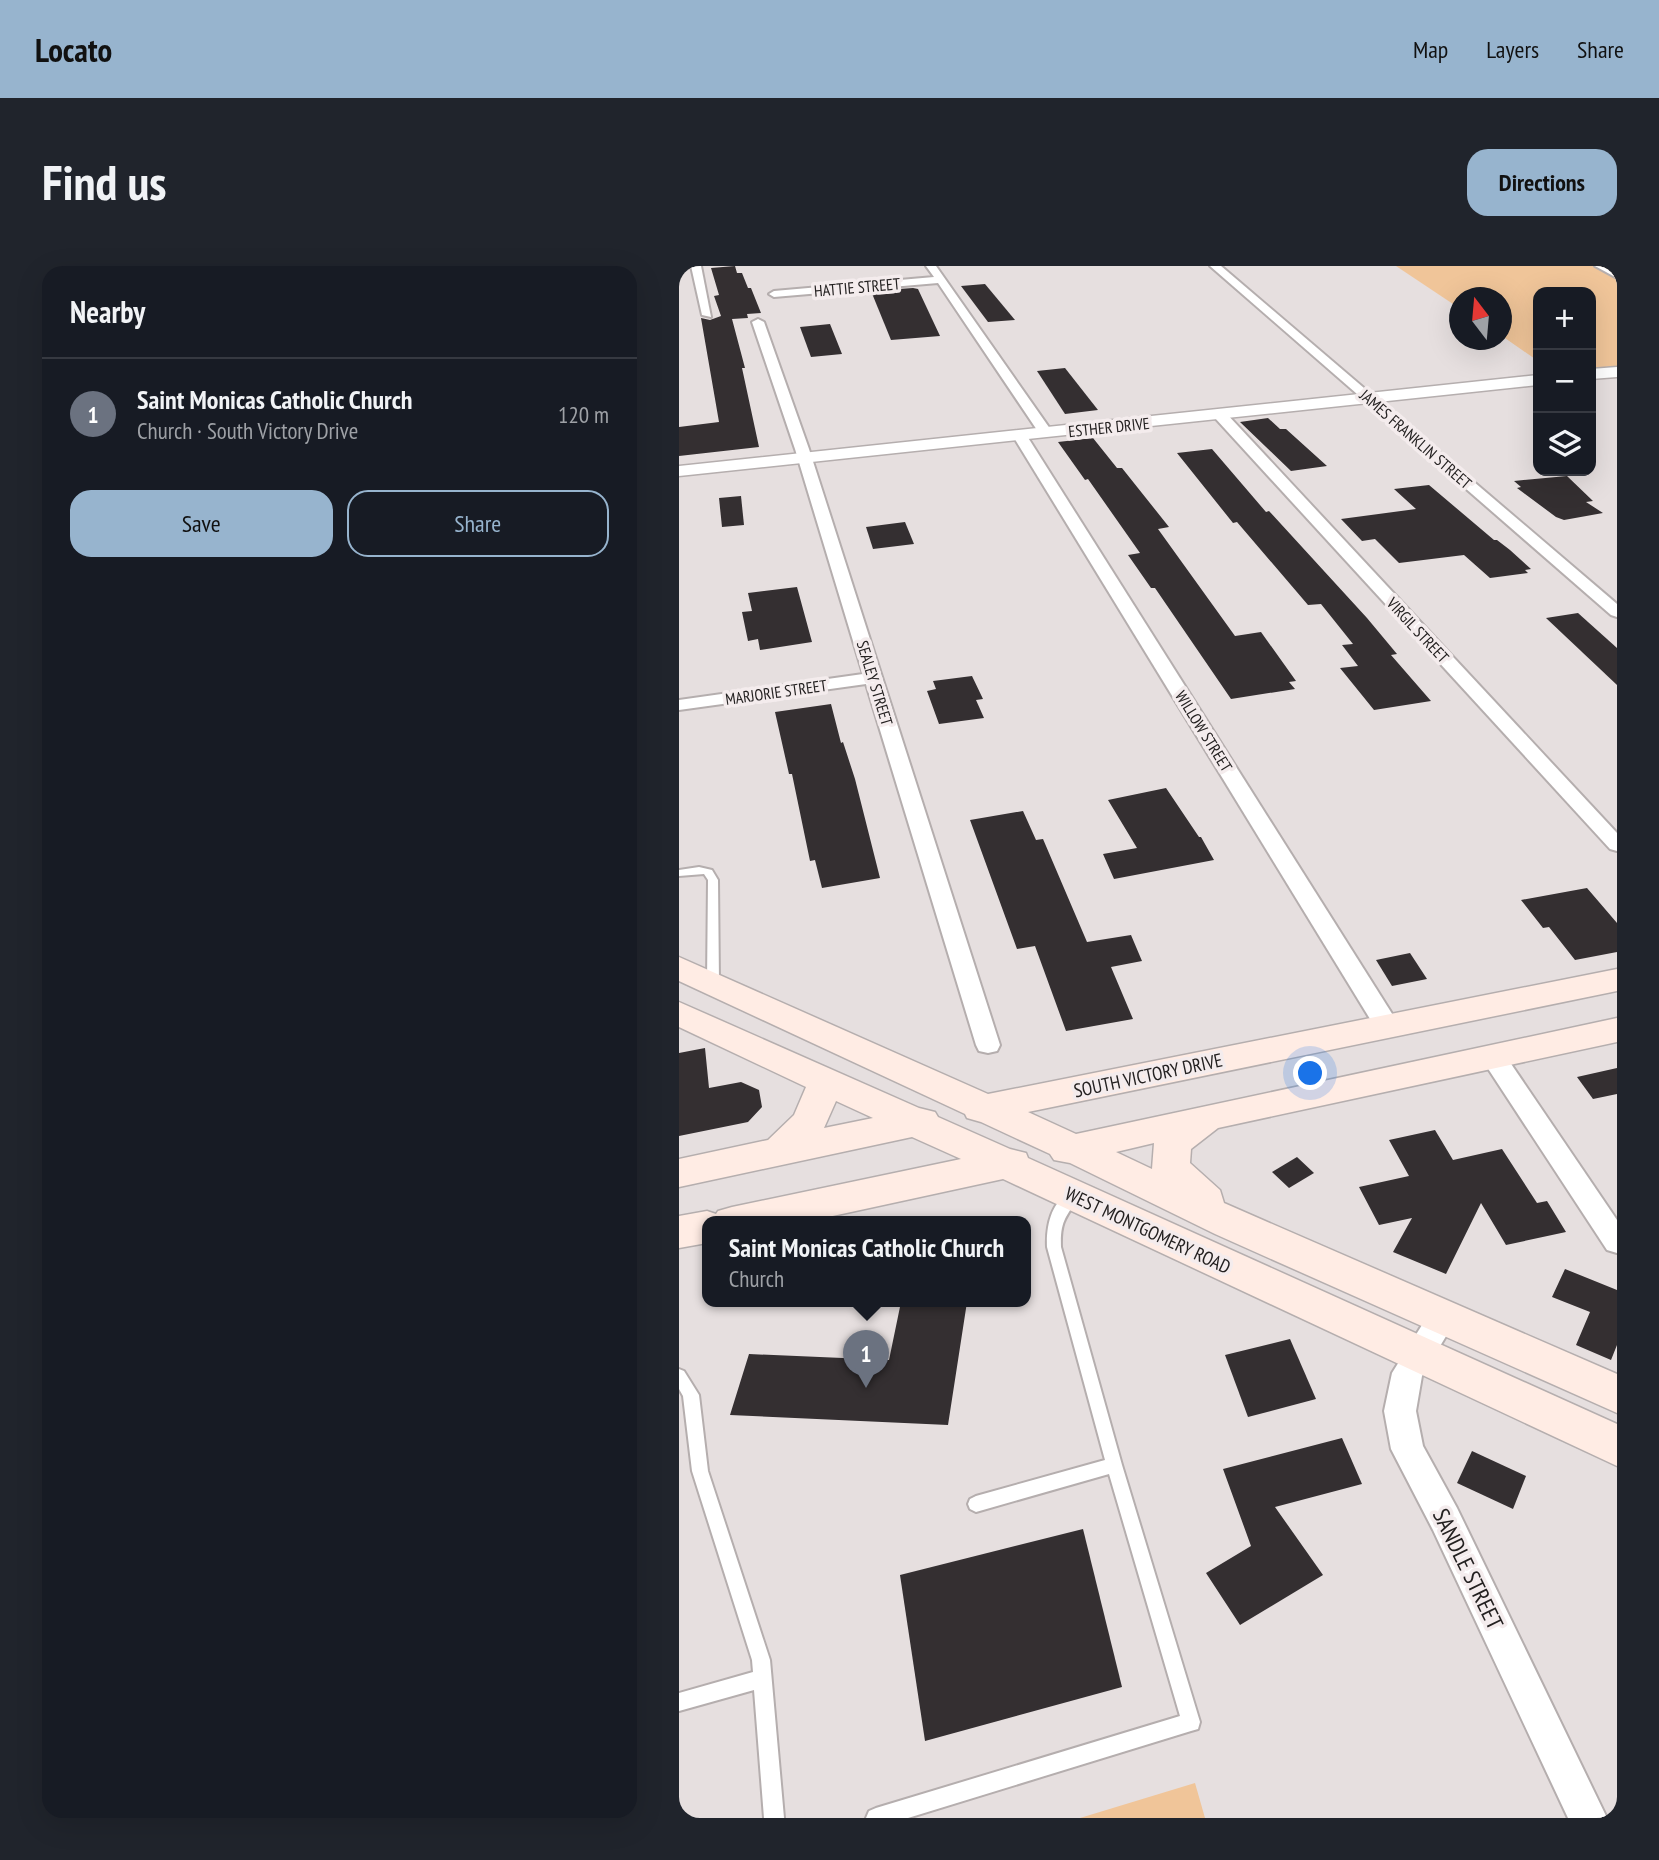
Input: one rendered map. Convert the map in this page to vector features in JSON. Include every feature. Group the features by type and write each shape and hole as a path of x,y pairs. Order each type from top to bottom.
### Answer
{"main road":[{"name":"WEST MONTGOMERY ROAD","path":"679,968 1229,1223 1617,1394"},
{"name":"SOUTH VICTORY DRIVE","path":"679,1172 1617,979"},
{"name":"WEST MONTGOMERY ROAD","path":"679,1013 1617,1446"},
{"path":"760,1216 1617,1030"},
{"path":"780,1151 809,1122 825,1082"},
{"path":"1208,1117 1173,1143 1170,1167 1229,1223"},
{"path":"679,1232 702,1228"}],"street":[{"path":"696,266 707,314"},
{"path":"930,266 1046,433"},
{"name":"JAMES FRANKLIN STREET","path":"1215,266 1617,612"},
{"name":"HATTIE STREET","path":"774,294 940,280"},
{"name":"SEALEY STREET","path":"758,322 804,459 988,1045"},
{"path":"1596,374 1617,372"},
{"name":"ESTHER DRIVE","path":"679,471 1533,381"},
{"name":"VIRGIL STREET","path":"1220,415 1617,845"},
{"name":"WILLOW STREET","path":"1020,436 1387,1026"},
{"name":"MARJORIE STREET","path":"679,705 873,678"},
{"path":"1494,1058 1617,1242"},
{"name":"SANDLE STREET","path":"1442,1318 1417,1353 1407,1373 1400,1411 1407,1449 1445,1519 1588,1818"}],"lane":[{"path":"1598,266 1617,274"},
{"path":"679,873 699,870 708,872 713,880 713,983"},
{"path":"876,1818 1191,1722 1114,1465 1054,1247 1052,1226 1056,1215 1073,1196"},
{"path":"679,1376 691,1395 699,1471 761,1660 774,1818"},
{"path":"976,1504 1114,1465"},
{"path":"679,1702 763,1678"}],"shaded area":[{"path":"1396,266 1617,266 1617,368 1596,370 1596,287 1533,287 1533,358 1512,343 1512,287 1449,287 1449,301"},
{"path":"1195,1783 1205,1818 1080,1818"}],"building":[{"path":"735,266 737,273 742,273 748,288 751,288 761,313 747,314 748,318 732,319 745,368 742,368 759,447 679,456 679,427 719,422 701,318 710,320 721,316 714,296 719,295 711,268"},
{"path":"985,284 1015,320 988,322 961,286"},
{"path":"918,289 940,336 891,340 871,291"},
{"path":"830,324 842,354 811,357 800,327"},
{"path":"1065,368 1098,410 1065,414 1037,371"},
{"path":"1268,418 1280,429 1286,429 1327,466 1291,471 1240,422"},
{"path":"1093,438 1117,468 1122,468 1169,527 1158,529 1235,636 1261,632 1296,681 1289,682 1295,689 1231,699 1155,588 1151,588 1128,555 1140,553 1088,479 1085,480 1058,442"},
{"path":"1212,449 1266,512 1269,511 1367,618 1397,654 1391,655 1431,701 1374,710 1340,668 1358,666 1342,645 1353,644 1321,604 1308,605 1237,522 1233,523 1177,453"},
{"path":"1567,476 1593,501 1586,502 1603,513 1564,520 1517,488 1521,487 1514,481"},
{"path":"1429,485 1494,540 1510,550 1531,569 1525,570 1528,573 1490,578 1464,555 1399,563 1375,539 1362,541 1341,519 1416,509 1394,489"},
{"path":"741,496 744,525 722,527 719,498"},
{"path":"905,522 914,544 873,549 866,527"},
{"path":"797,587 812,642 760,650 758,639 748,641 742,612 752,611 748,593"},
{"path":"1578,613 1617,648 1617,685 1546,618"},
{"path":"972,676 983,699 976,700 984,718 939,724 927,691 936,689 933,681"},
{"path":"831,704 841,743 843,742 855,779 880,878 822,888 815,860 810,861 792,774 789,774 775,712"},
{"path":"1166,788 1214,860 1114,879 1103,854 1137,848 1108,800"},
{"path":"1023,811 1036,840 1043,839 1087,942 1131,935 1142,961 1111,967 1133,1019 1066,1031 1035,946 1017,949 970,820"},
{"path":"1587,888 1617,923 1617,952 1575,960 1549,927 1543,928 1521,900"},
{"path":"1410,953 1427,979 1392,986 1376,960"},
{"path":"705,1048 709,1088 741,1082 759,1090 762,1107 748,1122 679,1136 679,1053"},
{"path":"1617,1068 1617,1094 1593,1099 1577,1077"},
{"path":"1435,1130 1453,1160 1502,1149 1537,1203 1547,1201 1566,1232 1506,1245 1481,1203 1446,1274 1393,1252 1412,1218 1379,1225 1359,1187 1409,1176 1389,1140"},
{"path":"1297,1157 1314,1173 1289,1188 1272,1172"},
{"path":"1565,1269 1617,1290 1617,1345 1611,1360 1576,1345 1590,1312 1552,1297"},
{"path":"900,1307 966,1307 948,1425 730,1415 749,1354 889,1360"},
{"path":"1290,1339 1316,1399 1248,1417 1225,1355"},
{"path":"1342,1438 1362,1484 1275,1507 1323,1575 1240,1625 1206,1573 1251,1546 1223,1469"},
{"path":"1472,1451 1526,1476 1513,1509 1457,1483"},
{"path":"1083,1529 1122,1687 925,1741 900,1575"}],"place":[{"name":"Saint Monicas Catholic Church","path":"866,1388"}]}
